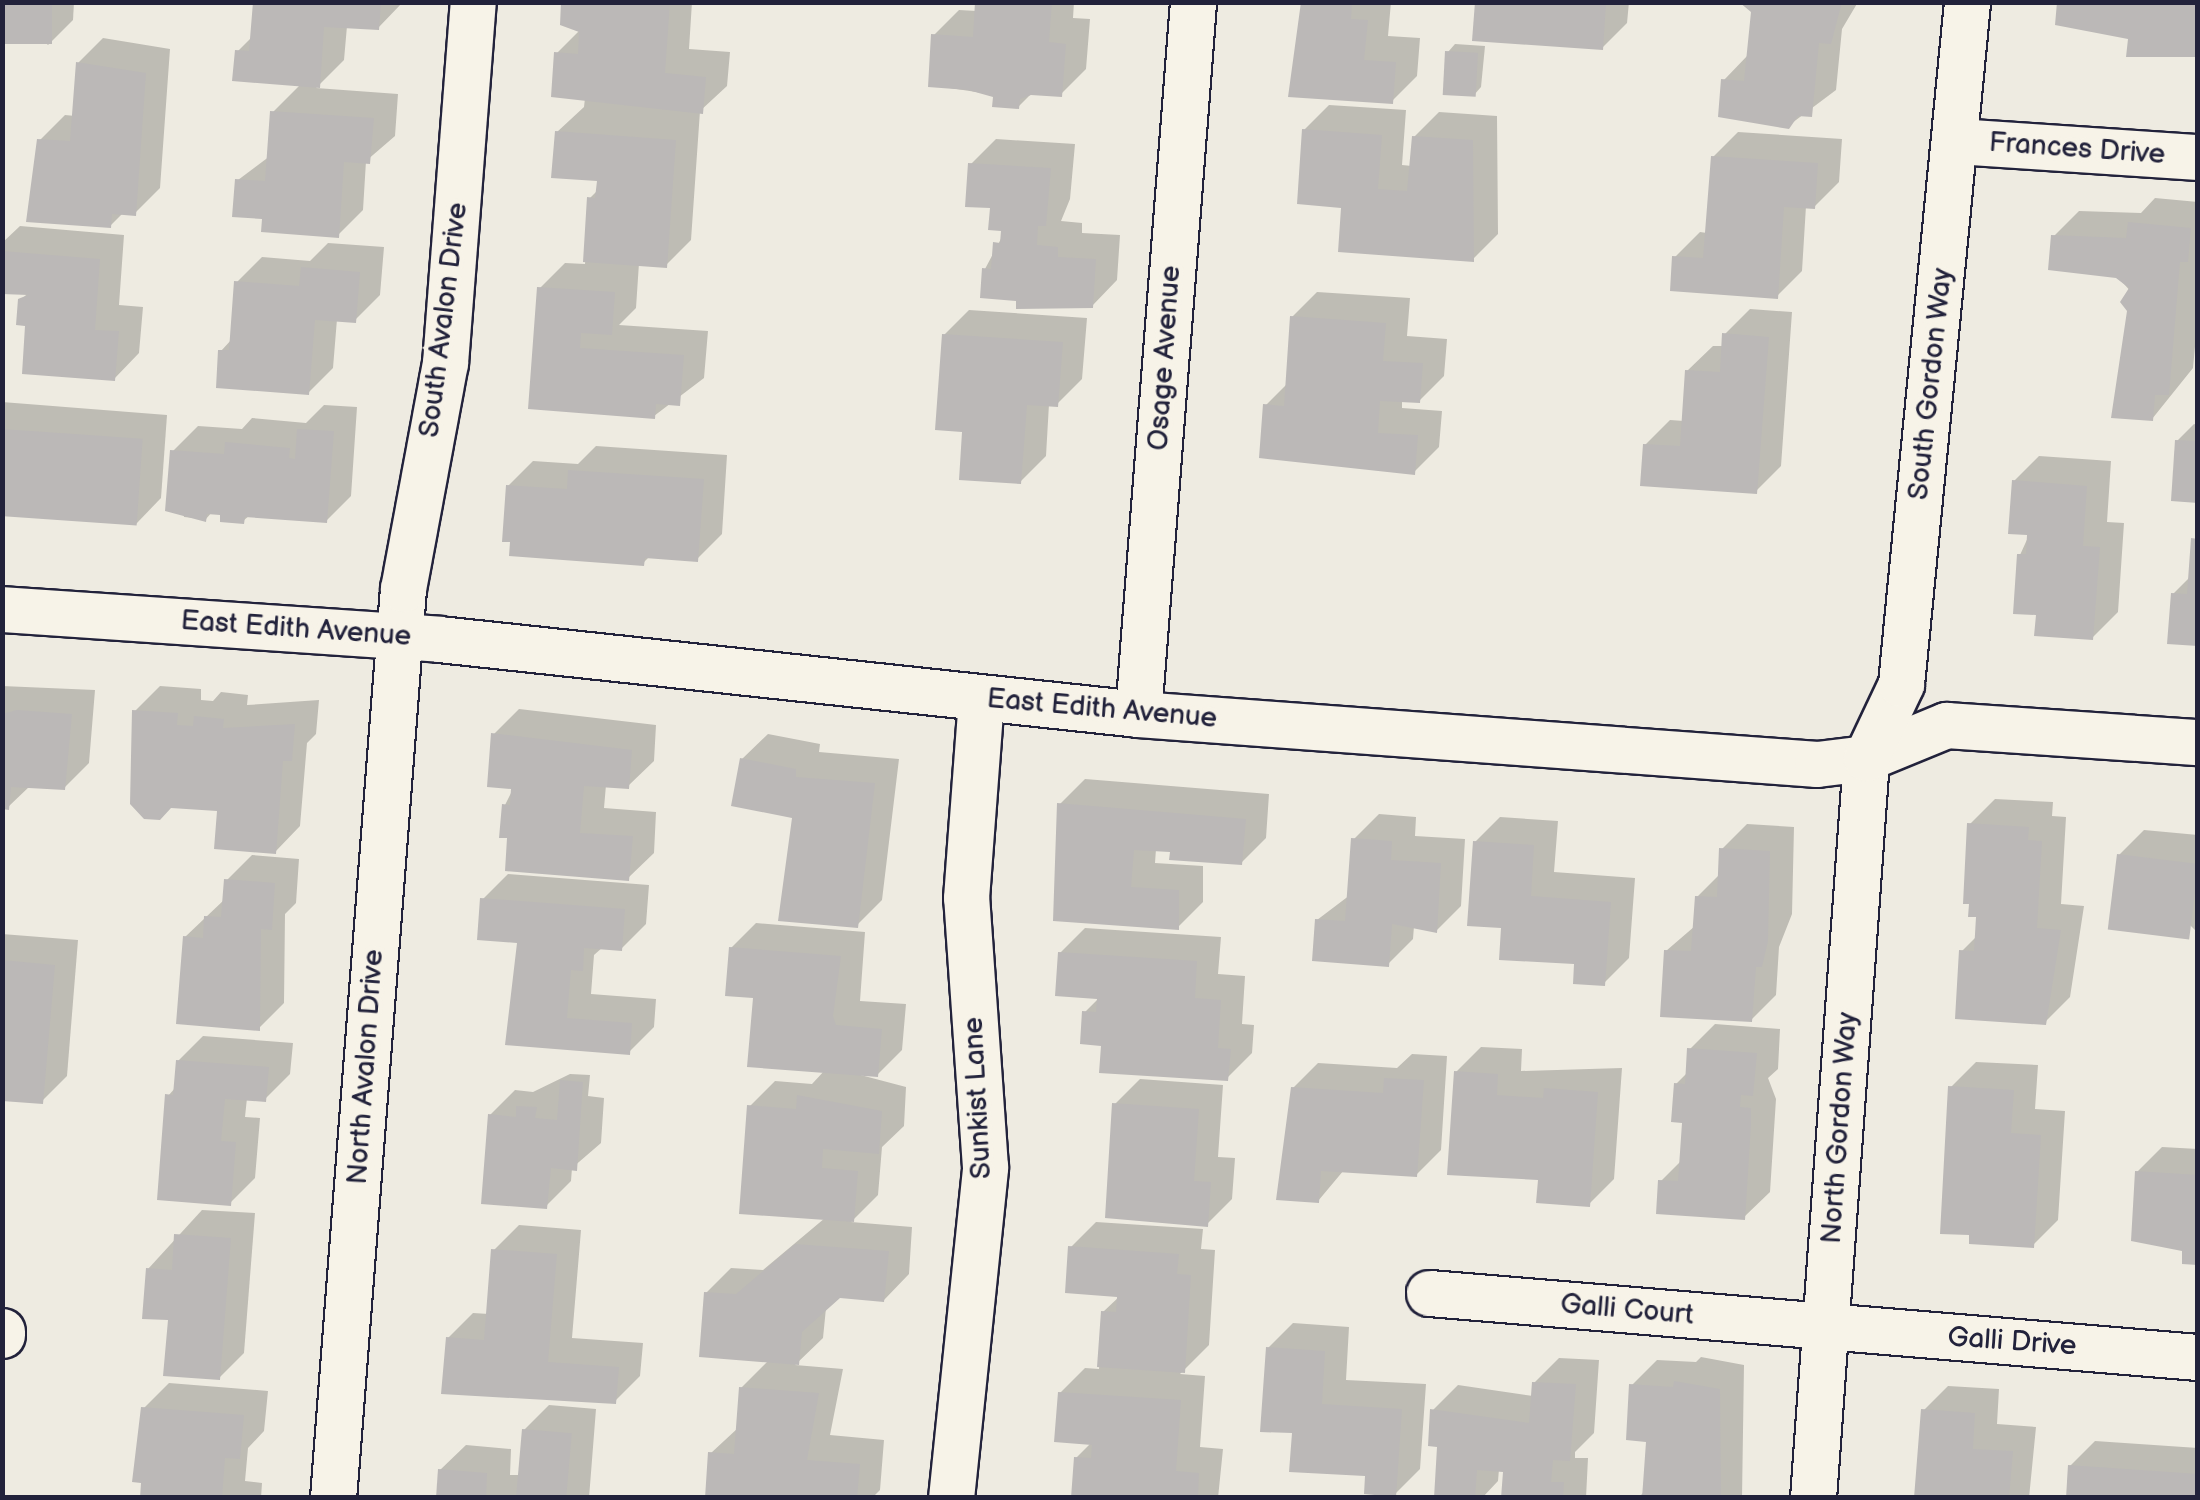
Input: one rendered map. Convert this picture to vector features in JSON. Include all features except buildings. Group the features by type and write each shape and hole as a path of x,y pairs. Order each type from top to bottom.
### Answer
{"street":[{"name":"South Avalon Drive","path":"399,636 445,363 473,2"},
{"name":"Osage Avenue","path":"1138,714 1193,2"},
{"name":"South Gordon Way","path":"1866,758 1901,684 1967,2"},
{"name":"Frances Drive","path":"1956,141 2198,157"},
{"name":"East Edith Avenue","path":"2,609 399,636 1138,714 1817,764 1866,758 1946,725 2198,742"},
{"name":"North Avalon Drive","path":"333,1498 399,636"},
{"name":"Sunkist Lane","path":"951,1498 985,1167 966,898 981,698"},
{"name":"North Gordon Way","path":"1814,1498 1866,758"},
{"name":"Galli Court","path":"1429,1293 1826,1328"},
{"name":"Galli Drive","path":"1826,1328 2198,1356"}]}
